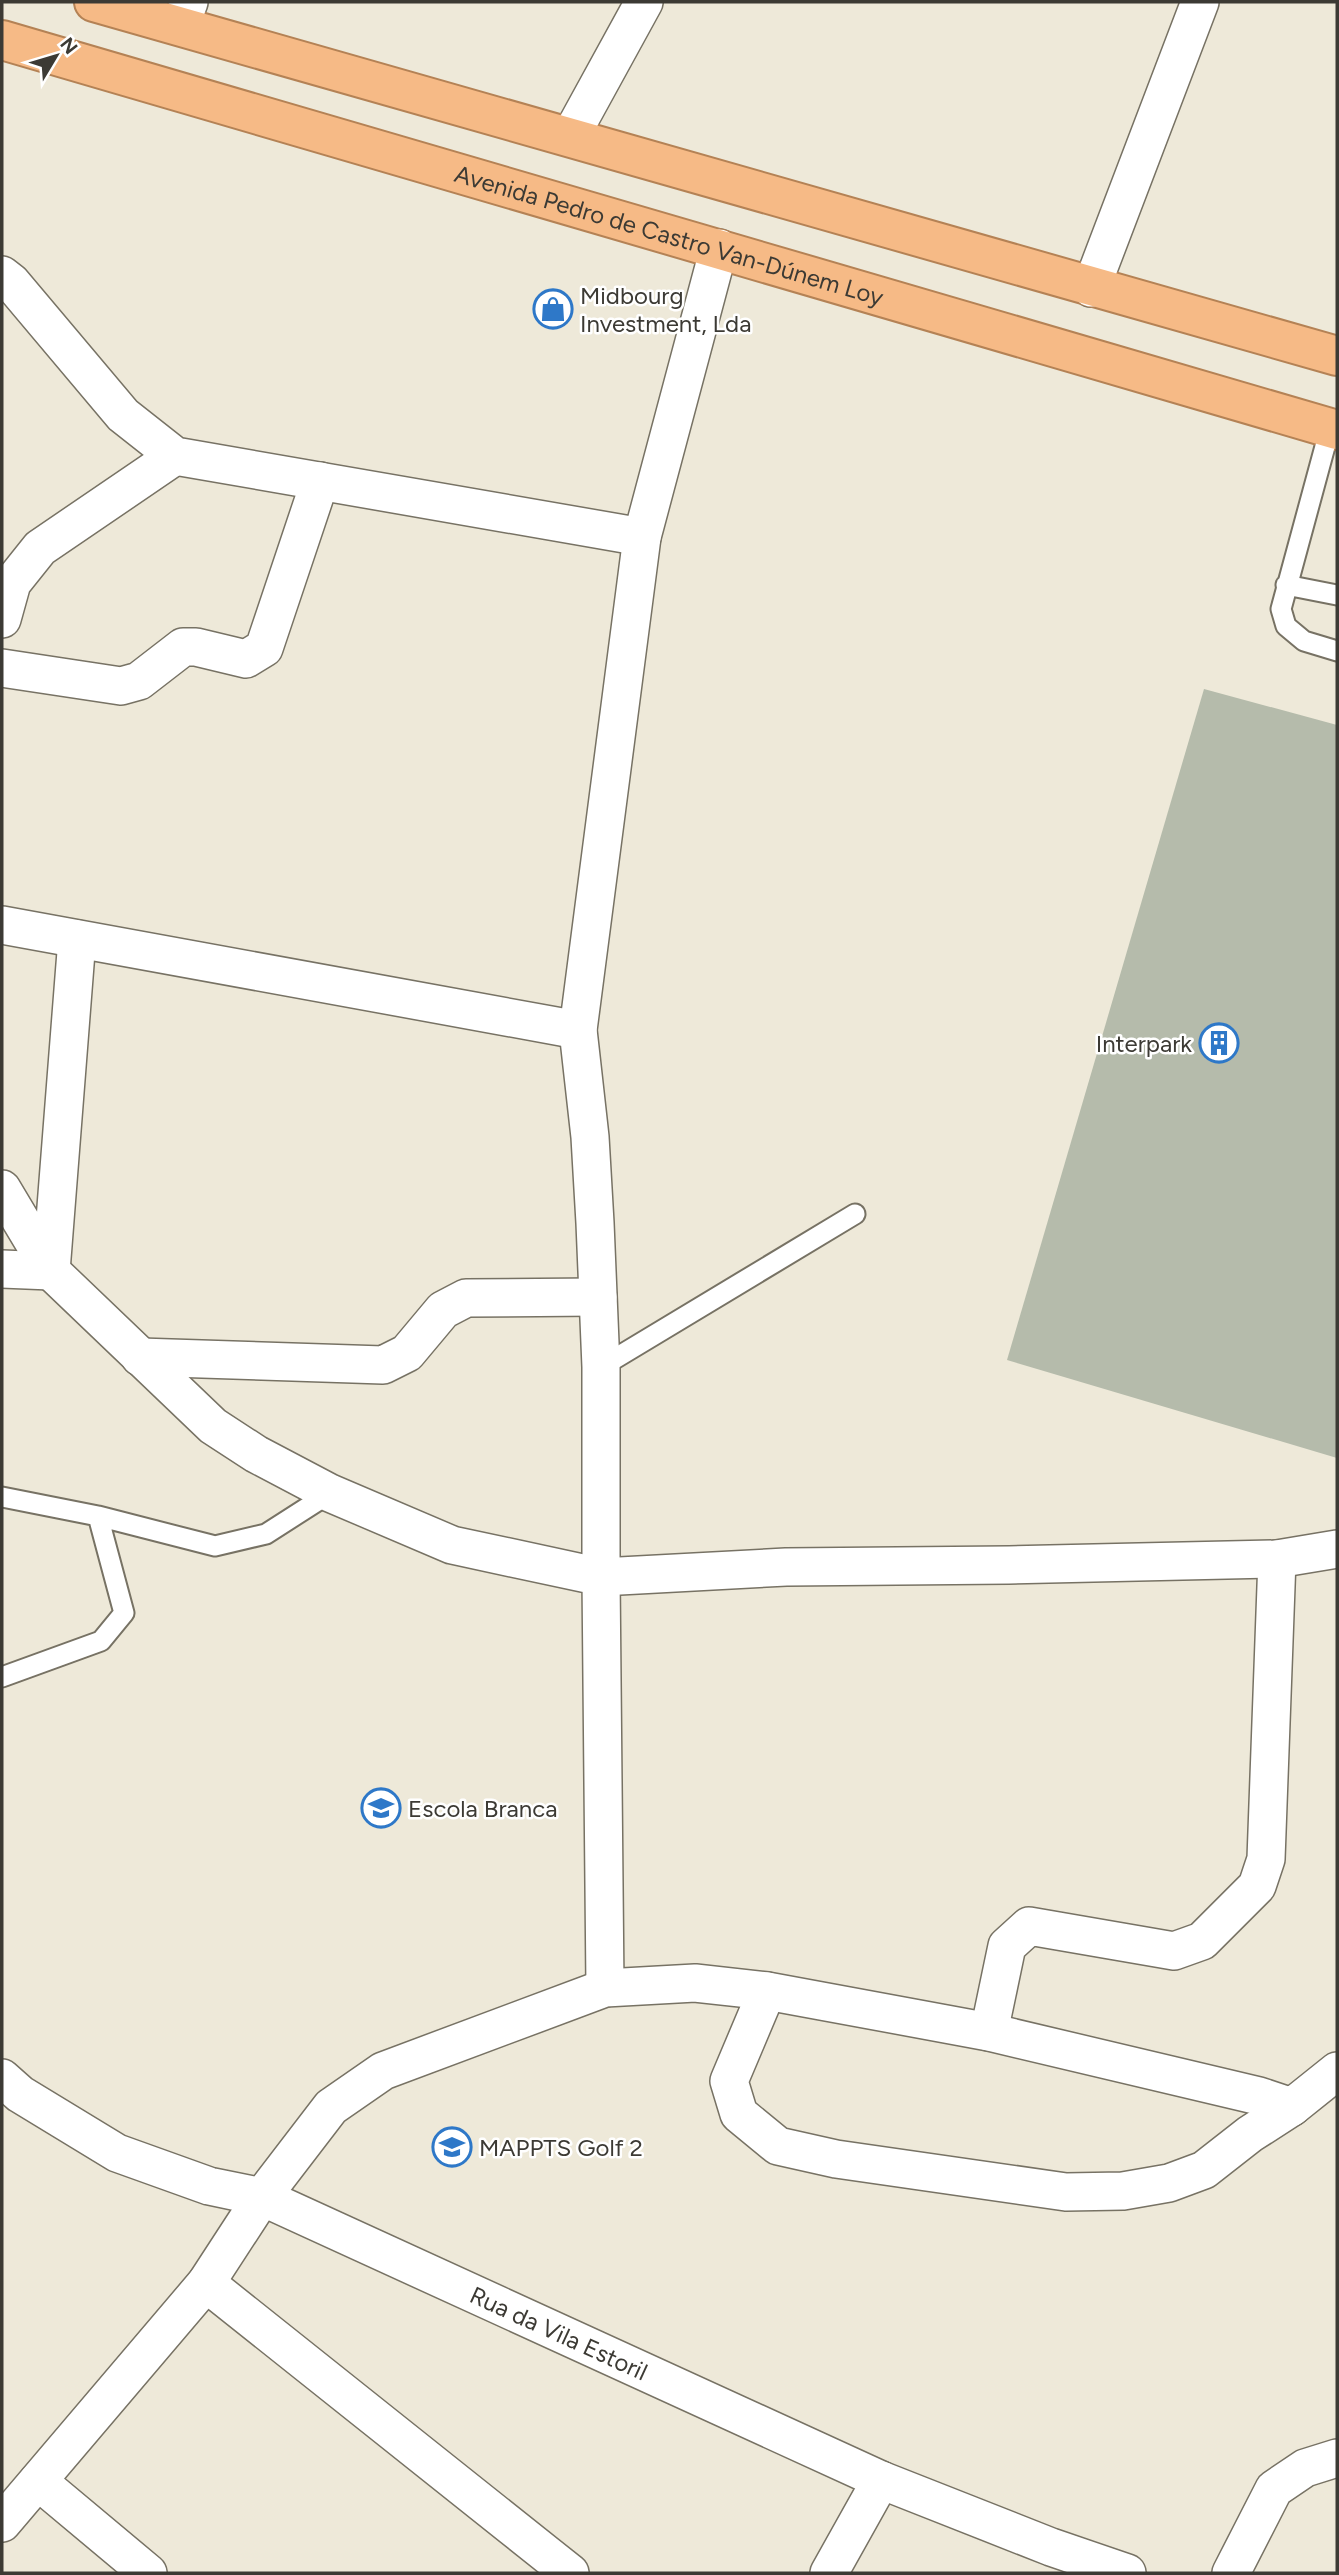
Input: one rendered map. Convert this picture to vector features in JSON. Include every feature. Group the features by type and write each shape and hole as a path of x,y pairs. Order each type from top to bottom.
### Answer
{"highway":[{"path":"94,2 184,14 570,137 1091,288 1337,356"},
{"name":"Avenida Pedro de Castro Van-Dúnem Loy","path":"2,40 1334,429"}],"street":[{"path":"570,137 644,2"},
{"path":"1091,288 1200,2"},
{"path":"605,1988 601,1367 590,1137 578,1030 642,537 719,248"},
{"path":"2,275 123,415 175,456 642,537"},
{"path":"2,619 12,583 40,548 175,456"},
{"path":"2,668 121,686 139,681 183,647 196,647 246,659 264,648 320,481"},
{"path":"2,925 578,1030"},
{"path":"51,1270 77,939"},
{"path":"2,1189 51,1270 213,1426 256,1454 330,1493 452,1545 601,1577 786,1567 1277,1559 1337,1549"},
{"path":"2,1269 51,1270"},
{"path":"140,1357 383,1365 407,1353 443,1310 466,1297 598,1297"},
{"path":"989,2032 1007,1946 1029,1926 1174,1951 1202,1941 1257,1885 1266,1859 1277,1559"},
{"path":"2,2523 206,2283 262,2197 331,2107 383,2071 605,1988 695,1983 767,1991 989,2032 1246,2093 1292,2107"},
{"path":"767,1991 729,2081 739,2114 778,2146 876,2165 1066,2192 1123,2190 1168,2183 1204,2169 1250,2134 1292,2107 1337,2071"},
{"name":"Rua da Vila Estoril","path":"8,2095 117,2153 209,2186 262,2197 881,2480 1051,2547 1126,2573"},
{"path":"206,2283 570,2573"},
{"path":"1231,2573 1273,2489 1305,2468 1337,2458"},
{"path":"829,2573 881,2480"},
{"path":"37,2481 148,2573"}],"lane":[{"path":"1334,429 1281,609 1286,626 1304,641 1337,650"},
{"path":"1286,585 1337,595"},
{"path":"601,1367 855,1214"},
{"path":"2,1497 98,1516 215,1546 266,1534 330,1493"},
{"path":"2,1677 101,1641 124,1613 98,1516"}],"building":[{"name":"Interpark","path":"1204,689 1337,725 1337,1458 1007,1360"}],"place":[{"name":"Midbourg Investment, Lda","path":"553,309"},
{"name":"Interpark","path":"1219,1043"},
{"name":"Escola Branca","path":"381,1808"},
{"name":"MAPPTS Golf 2","path":"452,2147"}]}
